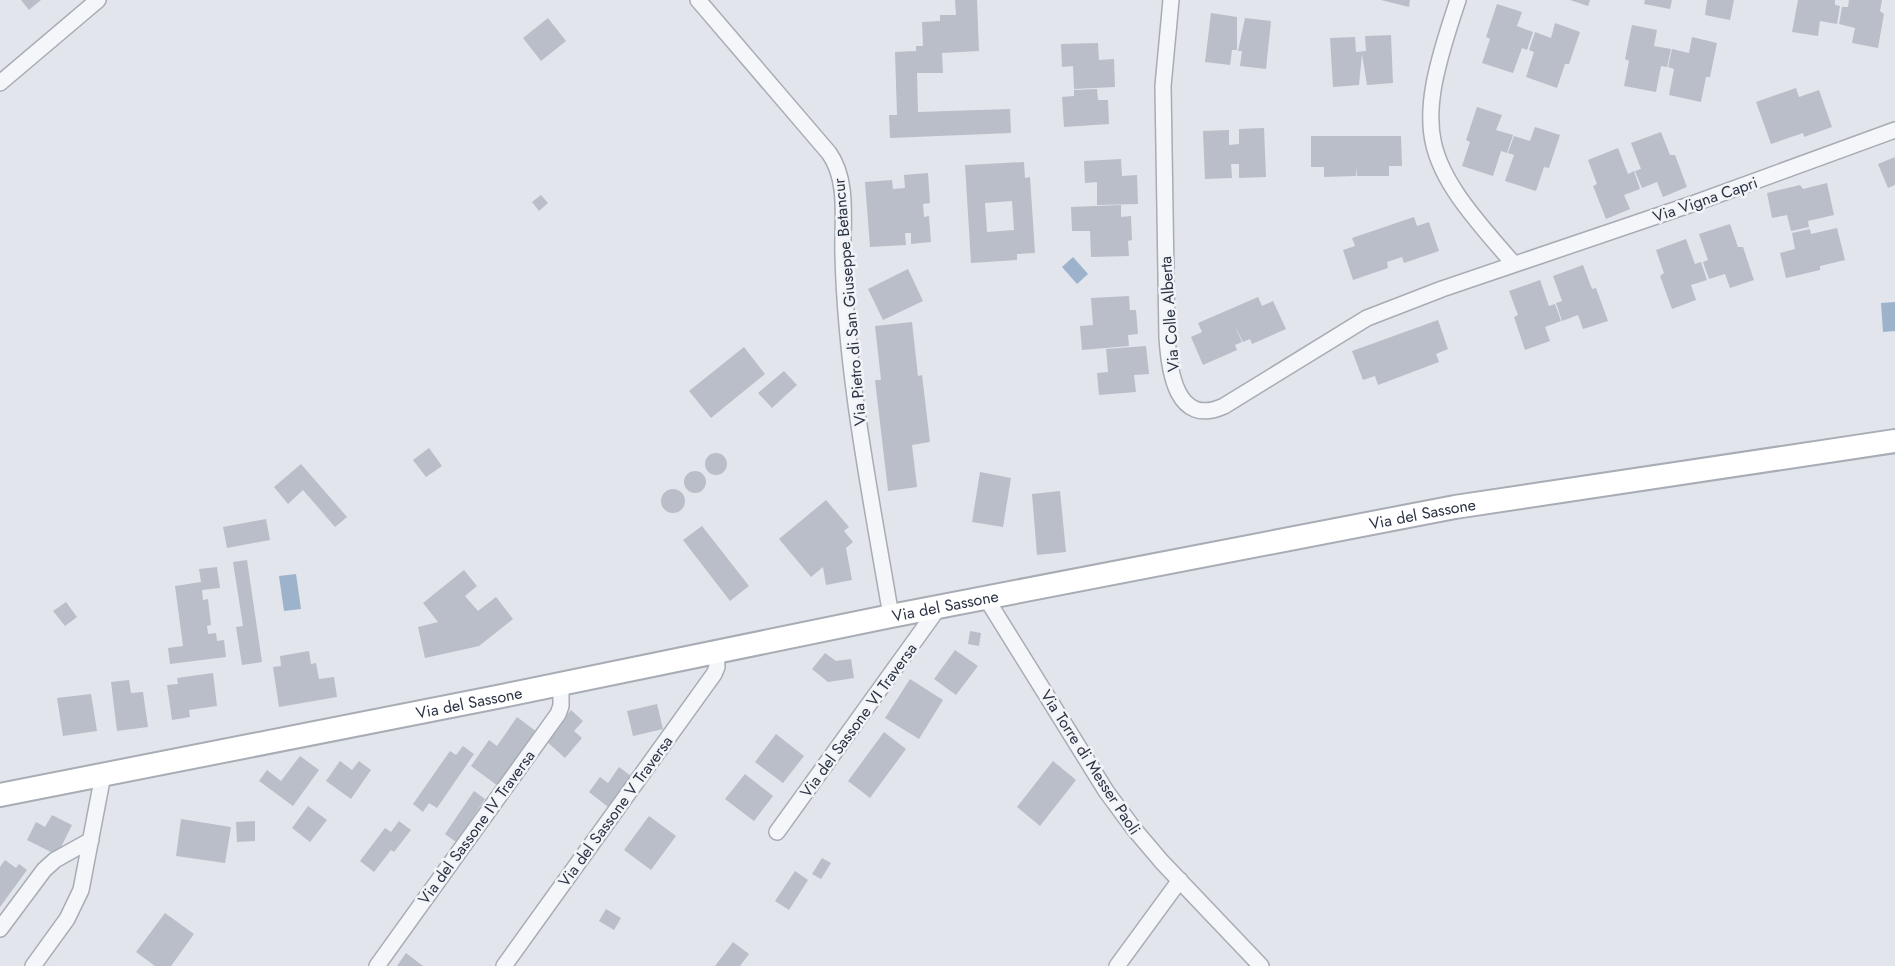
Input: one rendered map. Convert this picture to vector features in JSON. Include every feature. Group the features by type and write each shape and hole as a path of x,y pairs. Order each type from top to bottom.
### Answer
{"main road":[{"name":"Via del Sassone","path":"0,795 891,616 1455,507 1895,441"}],"street":[{"path":"0,82 98,0"},
{"name":"Via Pietro di San Giuseppe Betancur","path":"698,0 829,153 839,173 844,274 856,404 891,616"},
{"name":"Via Colle Alberta","path":"1171,0 1163,86 1167,337 1172,376 1176,388 1189,405 1201,411 1219,408 1367,318 1514,264"},
{"path":"1458,0 1430,98 1429,131 1432,147 1439,165 1462,203 1514,264"},
{"name":"Via Vigna Capri","path":"1514,264 1695,203 1895,130"},
{"name":"Via Torre di Messer Paoli","path":"986,598 1111,797 1143,841 1262,966"},
{"name":"Via del Sassone VI Traversa","path":"777,832 939,607"},
{"name":"Via del Sassone V Traversa","path":"504,966 714,674 717,667 716,652"},
{"name":"Via del Sassone IV Traversa","path":"377,966 558,714 561,706 561,684"},
{"path":"33,966 67,919 77,899 91,840 102,775"},
{"path":"0,929 44,870 55,860 91,840"},
{"path":"1117,966 1180,880"}],"water":[{"path":"1073,257 1088,274 1077,284 1062,267"},
{"path":"1895,302 1895,331 1883,332 1881,303"},
{"path":"296,574 301,609 284,611 279,576"}],"building":[{"path":"21,0 41,0 29,10"},
{"path":"955,0 977,0 979,51 942,53 943,73 917,73 918,112 1010,109 1011,133 890,138 889,115 897,115 895,52 916,51 916,46 923,46 922,22 940,21 940,15 956,15"},
{"path":"1381,0 1410,0 1409,7"},
{"path":"1570,0 1590,0 1588,6"},
{"path":"1645,0 1672,0 1670,9 1644,4"},
{"path":"1707,0 1734,0 1730,20 1705,15"},
{"path":"1798,0 1835,0 1835,5 1840,6 1837,24 1820,21 1818,36 1792,32"},
{"path":"1849,0 1882,0 1880,11 1884,14 1878,48 1852,43 1855,28 1839,24 1842,7 1848,7"},
{"path":"1497,4 1522,12 1517,26 1533,32 1527,50 1522,48 1513,73 1482,63 1490,39 1486,37"},
{"path":"1211,13 1237,17 1237,50 1232,50 1230,65 1205,62"},
{"path":"548,18 566,41 541,61 523,38"},
{"path":"1245,18 1271,21 1266,69 1240,66 1242,51 1238,51"},
{"path":"1555,23 1580,32 1569,64 1565,64 1557,88 1526,77 1534,52 1529,50 1535,32 1551,38"},
{"path":"1632,25 1657,30 1654,46 1671,49 1667,67 1661,66 1656,92 1624,86 1629,61 1625,59"},
{"path":"1391,35 1393,83 1367,85 1362,54 1359,85 1333,87 1330,38 1355,37 1356,52 1366,51 1365,36"},
{"path":"1692,37 1717,43 1710,77 1706,77 1701,102 1669,95 1674,69 1668,67 1672,49 1689,53"},
{"path":"1098,43 1099,60 1114,59 1115,87 1074,89 1073,66 1062,67 1061,44"},
{"path":"1796,88 1799,97 1819,90 1832,127 1804,137 1803,133 1771,144 1756,102"},
{"path":"1097,89 1098,100 1108,100 1109,124 1064,127 1062,97 1074,96 1074,90"},
{"path":"1477,107 1502,115 1496,130 1513,135 1507,153 1501,151 1493,176 1462,166 1470,142 1466,140"},
{"path":"1535,127 1560,135 1549,168 1544,167 1536,191 1505,181 1514,155 1508,153 1514,136 1530,141"},
{"path":"1264,128 1266,177 1239,178 1239,164 1231,164 1232,178 1205,179 1203,131 1229,130 1229,145 1239,144 1239,129"},
{"path":"1661,132 1670,155 1675,155 1687,187 1663,197 1657,182 1642,188 1635,171 1641,169 1631,143"},
{"path":"1311,136 1401,136 1402,166 1389,166 1389,176 1357,176 1357,166 1356,176 1324,177 1324,167 1311,167"},
{"path":"1618,148 1628,174 1634,171 1640,189 1624,195 1630,209 1606,219 1593,186 1597,184 1588,160"},
{"path":"1895,157 1895,185 1888,188 1878,164"},
{"path":"1121,159 1122,176 1137,175 1138,204 1097,205 1097,182 1085,183 1084,161"},
{"path":"1024,162 1025,178 1030,177 1035,253 1017,254 1017,260 971,263 965,165","holes":["1012,201 1014,230 987,232 985,203"]},
{"path":"928,173 930,203 923,204 924,217 929,216 931,242 911,244 911,233 905,233 906,245 870,247 865,182 892,180 893,189 905,188 904,175"},
{"path":"1827,183 1834,215 1808,221 1809,227 1791,231 1787,215 1772,218 1767,193 1800,185 1803,189"},
{"path":"541,195 548,203 539,211 532,202"},
{"path":"1121,205 1121,217 1131,216 1132,240 1128,241 1129,256 1091,257 1090,231 1072,231 1071,207"},
{"path":"1414,217 1417,226 1429,222 1439,251 1404,263 1402,257 1387,262 1388,268 1353,280 1343,250 1355,246 1352,238"},
{"path":"1730,224 1738,247 1743,247 1754,280 1730,288 1725,274 1709,279 1703,262 1708,260 1699,234"},
{"path":"1837,228 1845,260 1820,266 1820,270 1786,278 1780,253 1795,249 1792,233 1810,229 1811,234"},
{"path":"1686,239 1695,264 1701,262 1707,280 1691,285 1696,300 1672,309 1660,276 1664,273 1656,250"},
{"path":"1583,265 1592,289 1596,288 1608,321 1583,329 1578,315 1562,321 1556,303 1562,301 1553,276"},
{"path":"908,269 923,301 883,320 868,289"},
{"path":"1540,280 1549,306 1555,304 1561,321 1545,327 1550,341 1525,350 1514,317 1518,315 1509,291"},
{"path":"1129,296 1130,310 1136,310 1138,334 1128,335 1129,346 1082,350 1080,326 1093,325 1091,298"},
{"path":"1258,297 1262,306 1273,301 1286,329 1252,344 1250,339 1243,342 1234,324 1242,342 1235,345 1237,350 1203,365 1191,337 1202,332 1198,323"},
{"path":"1438,320 1448,349 1436,354 1439,362 1378,385 1375,376 1363,380 1352,351"},
{"path":"912,322 918,376 922,375 930,442 912,445 917,487 888,491 875,380 881,380 875,326"},
{"path":"1146,346 1149,374 1134,375 1136,392 1099,395 1097,373 1108,372 1106,349"},
{"path":"744,347 765,374 711,418 689,391"},
{"path":"784,371 797,385 772,408 758,393"},
{"path":"429,448 442,466 426,477 413,460"},
{"path":"712,453 720,453 727,460 727,468 720,475 712,475 705,468 705,460"},
{"path":"301,464 347,517 335,527 303,490 288,504 274,487"},
{"path":"695,471 703,474 706,482 703,490 695,493 687,490 684,482 687,474"},
{"path":"980,472 1011,478 1003,527 972,522"},
{"path":"673,489 678,490 684,496 684,506 678,512 673,513 668,512 662,506 661,501 662,496 668,490"},
{"path":"1060,491 1066,552 1037,555 1032,494"},
{"path":"826,500 849,527 844,531 853,542 846,548 852,580 826,585 823,567 811,577 779,539"},
{"path":"266,519 270,540 227,548 223,527"},
{"path":"702,526 749,586 730,601 683,540"},
{"path":"247,560 262,662 242,665 236,627 243,626 233,562"},
{"path":"217,567 220,588 202,590 203,600 208,599 211,625 207,626 208,634 216,633 217,641 224,640 226,657 170,664 168,648 183,646 175,586 201,582 199,569"},
{"path":"464,570 477,586 465,596 478,611 496,597 513,619 479,646 425,658 418,627 438,622 423,603"},
{"path":"66,602 77,617 65,626 53,611"},
{"path":"970,631 981,633 979,646 968,644"},
{"path":"955,650 978,666 956,695 934,679"},
{"path":"309,651 311,664 316,663 319,679 334,677 337,697 279,707 273,667 281,666 280,656"},
{"path":"825,653 836,661 851,659 854,678 828,682 812,669"},
{"path":"213,673 217,706 189,710 190,717 172,720 167,685 178,684 177,678"},
{"path":"910,679 943,700 919,739 885,718"},
{"path":"129,680 131,693 143,692 148,727 117,731 111,682"},
{"path":"91,694 97,731 63,736 57,698"},
{"path":"657,704 663,729 633,736 627,711"},
{"path":"571,710 583,721 574,731 582,738 565,758 545,740"},
{"path":"517,717 537,732 498,786 471,766 489,740 497,746"},
{"path":"884,732 906,749 870,798 848,781"},
{"path":"776,734 804,756 783,783 755,762"},
{"path":"463,746 474,754 437,808 429,803 423,812 413,804 450,751 456,755"},
{"path":"300,756 319,770 293,806 259,781 267,770 281,781"},
{"path":"340,761 352,770 359,761 371,770 351,799 326,781"},
{"path":"1053,761 1076,780 1040,826 1017,807"},
{"path":"619,767 631,776 608,807 589,792 600,777 608,783"},
{"path":"745,774 773,796 754,821 725,799"},
{"path":"474,791 485,799 456,842 445,834"},
{"path":"308,806 327,820 310,842 292,828"},
{"path":"52,815 72,825 57,855 27,840 36,822 45,827"},
{"path":"649,816 676,836 651,870 624,850"},
{"path":"181,819 231,827 225,863 176,856"},
{"path":"255,821 255,841 237,842 236,822"},
{"path":"399,821 411,830 374,872 360,861 385,828 391,832"},
{"path":"822,858 831,863 821,879 812,874"},
{"path":"5,860 16,868 19,864 27,870 0,907 0,867"},
{"path":"795,871 808,880 789,910 775,901"},
{"path":"606,909 621,918 614,930 599,921"},
{"path":"165,913 194,934 171,966 155,966 136,952"},
{"path":"733,942 749,954 740,966 715,966"},
{"path":"406,953 423,966 397,966"}]}
